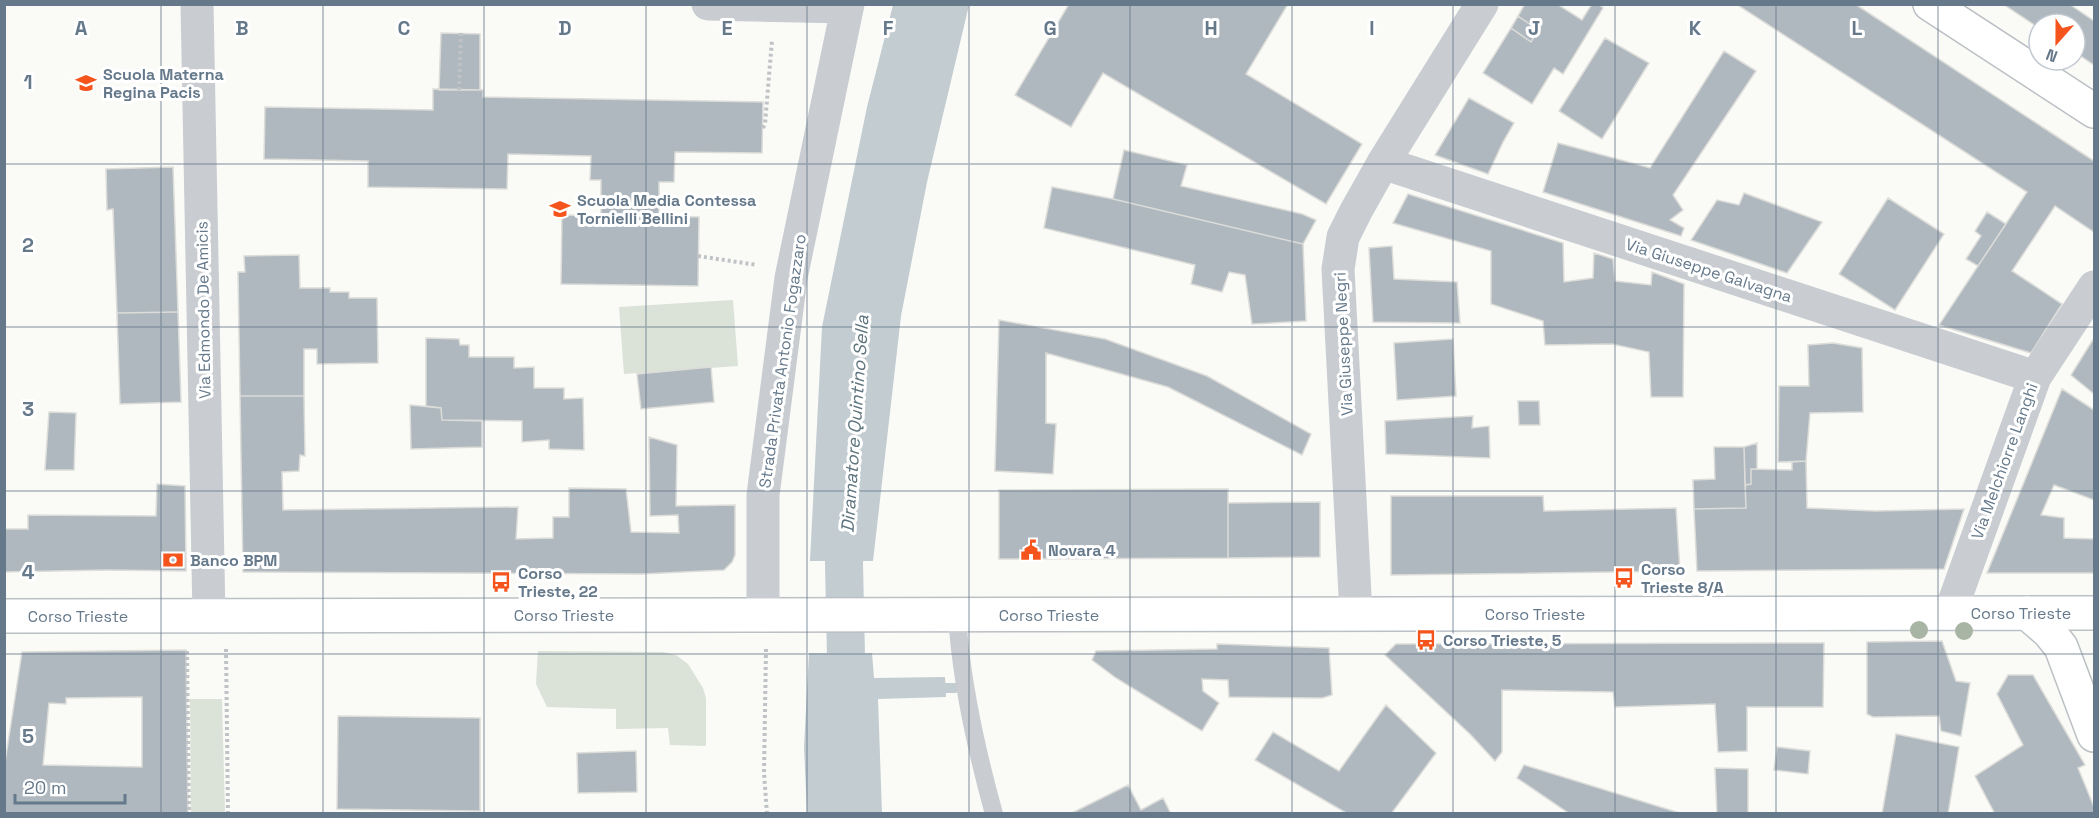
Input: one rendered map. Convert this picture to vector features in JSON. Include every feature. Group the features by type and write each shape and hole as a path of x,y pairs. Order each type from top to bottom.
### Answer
{"main road":[{"path":"1930,4 2094,111"},
{"path":"2027,613 2049,632 2061,647 2094,735"},
{"name":"Corso Trieste","path":"4,616 217,628 764,629 891,615 2094,613"}],"street":[{"name":"Via Edmondo De Amicis","path":"197,4 217,628"},
{"path":"708,4 847,6"},
{"name":"Via Giuseppe Negri","path":"1356,614 1338,269 1343,237 1383,163 1482,4"},
{"name":"Strada Privata Antonio Fogazzaro","path":"764,629 763,495 791,278 847,6"},
{"name":"Via Giuseppe Galvagna","path":"1383,163 2035,377"},
{"name":"Via Melchiorre Langhi","path":"1950,613 2035,377 2094,287"}],"lane":[{"path":"957,615 959,644 975,738 994,813"}],"path":[{"path":"459,90 460,30"},
{"path":"763,128 772,35"},
{"path":"698,256 761,265"},
{"path":"217,628 228,813"},
{"path":"764,629 764,773 767,813"},
{"path":"187,642 189,813"}],"shaded area":[{"path":"733,300 738,366 624,374 619,307"},
{"path":"538,651 663,652 676,655 688,664 703,688 706,698 706,746 670,745 668,728 616,729 616,709 547,707 536,684"},
{"path":"190,699 222,699 225,813 191,813"}],"water":[{"path":"893,5 969,5 927,182 901,316 873,561 810,561 822,327 867,107"},
{"path":"809,653 872,653 874,678 945,677 946,697 878,699 882,813 807,813 804,747"}],"building":[{"path":"1069,4 1288,4 1246,74 1362,144 1326,204 1103,73 1071,127 1015,95"},
{"path":"1525,4 1557,4 1582,20 1592,4 1598,4 1603,8 1563,74 1554,68 1532,104 1483,73 1511,28 1531,42 1538,30 1518,16"},
{"path":"1736,4 1855,4 2094,161 2094,232 2055,206 2012,271 2062,304 2031,353 1939,325 2027,192"},
{"path":"2003,4 2069,4 2081,12 2027,12 2027,20"},
{"path":"1518,16 1538,30 1531,42 1511,28"},
{"path":"2087,16 2094,21 2094,65 2087,60"},
{"path":"441,33 480,34 480,90 439,90"},
{"path":"1605,38 1649,63 1602,139 1559,111"},
{"path":"1724,51 1756,71 1673,195 1683,210 1670,220 1684,228 1681,236 1543,192 1558,143 1650,168"},
{"name":"Scuola Media Contessa Tornielli Bellini","path":"433,89 483,90 483,97 763,102 762,153 675,152 674,182 659,182 659,216 601,215 601,180 590,180 591,156 508,154 507,189 368,187 368,161 264,159 265,107 433,110"},
{"path":"1469,98 1514,123 1488,174 1435,155"},
{"path":"1124,150 1187,165 1181,186 1302,214 1316,220 1303,244 1113,199"},
{"path":"173,167 178,312 117,313 113,209 107,210 106,169"},
{"path":"1052,187 1113,199 1303,244 1306,321 1252,324 1245,275 1229,272 1222,292 1191,284 1195,265 1044,228"},
{"path":"1744,193 1822,222 1787,273 1691,240 1717,200 1739,205"},
{"path":"1408,194 1563,243 1564,282 1593,278 1594,253 1613,259 1615,281 1651,285 1652,272 1684,284 1683,397 1651,397 1649,352 1612,344 1545,345 1543,321 1491,304 1491,251 1393,223"},
{"path":"1888,198 1944,234 1895,310 1839,274"},
{"path":"1987,212 2006,224 1978,266 1966,259 1981,236 1975,231"},
{"path":"562,215 699,217 698,286 561,284"},
{"path":"1392,246 1394,279 1457,282 1460,323 1373,322 1369,248"},
{"path":"299,255 300,288 330,288 330,292 349,292 349,298 377,298 378,363 317,364 317,349 304,349 304,396 240,396 238,272 245,272 244,256"},
{"path":"178,312 181,402 120,404 117,313"},
{"path":"999,320 1105,339 1207,376 1311,434 1302,455 1168,387 1046,353 1046,423 1056,424 1053,474 995,471"},
{"path":"426,338 459,339 460,345 469,345 469,357 514,357 514,368 534,367 534,388 564,388 564,399 583,398 584,450 549,449 549,440 522,442 522,421 442,420 441,408 426,406"},
{"path":"2094,338 2094,394 2071,375"},
{"path":"1453,339 1456,396 1397,400 1394,343"},
{"path":"1833,343 1862,348 1863,412 1810,413 1806,461 1778,462 1779,386 1809,386 1808,345"},
{"path":"711,367 714,402 641,409 637,374"},
{"path":"2062,389 2094,410 2094,500 2054,485 2041,515 2064,518 2064,538 2094,539 2094,573 1987,573"},
{"path":"240,396 304,396 305,456 300,455 299,471 282,472 283,510 518,507 516,539 553,538 553,517 569,517 569,488 626,489 631,532 679,533 678,515 650,516 649,437 677,445 676,506 735,505 735,555 724,570 642,574 243,572"},
{"path":"1518,401 1539,401 1540,425 1519,425"},
{"path":"410,405 441,408 442,420 482,421 482,447 411,449"},
{"path":"49,412 76,413 74,470 45,470"},
{"path":"1473,416 1472,428 1489,426 1490,458 1386,454 1385,421"},
{"path":"1757,443 1757,469 1751,469 1751,484 1745,485 1744,447"},
{"path":"1714,447 1744,447 1746,508 1694,509 1693,480 1715,479"},
{"path":"1806,461 1807,508 1875,511 1964,509 1944,569 1697,571 1694,509 1746,508 1745,485 1751,484 1751,469 1792,470 1792,462"},
{"path":"157,484 185,486 186,571 4,572 4,500 5,529 28,529 28,515 156,516"},
{"path":"1228,489 1228,558 999,559 999,490"},
{"path":"1391,496 1543,496 1544,511 1676,508 1680,571 1391,575"},
{"path":"1320,502 1320,557 1228,558 1228,503"},
{"path":"1942,641 1956,681 1970,683 1961,736 1941,731 1939,716 1873,717 1867,714 1867,642"},
{"path":"1824,643 1823,707 1747,707 1747,751 1718,752 1715,704 1615,707 1613,692 1502,690 1502,752 1495,761 1470,734 1385,655 1396,644"},
{"path":"1217,644 1329,648 1332,695 1322,698 1229,697 1228,680 1202,679 1203,691 1219,703 1202,731 1116,678 1092,660 1096,651 1217,649"},
{"path":"186,650 188,814 4,814 4,769 22,652","holes":["142,697 142,767 43,765 49,703 66,704 66,698"]},
{"path":"2008,675 2033,675 2085,765 2078,768 2094,807 2094,812 2091,814 1995,814 1975,776 2023,745 1997,694"},
{"path":"1386,705 1436,753 1391,814 1348,814 1255,760 1273,732 1339,771"},
{"path":"338,716 480,718 480,811 337,809"},
{"path":"1896,734 1959,747 1948,814 1882,814"},
{"path":"1777,747 1810,751 1808,774 1774,770"},
{"path":"636,751 637,792 578,793 577,753"},
{"path":"1524,765 1683,814 1570,814 1517,778"},
{"path":"1715,768 1748,769 1748,814 1717,814"},
{"path":"1128,785 1141,810 1163,798 1171,814 1070,814"}],"waterway":[{"name":"Diramatore Quintino Sella","path":"847,509 844,563 847,704"},
{"path":"931,688 955,688"}],"place":[{"name":"Scuola Materna Regina Pacis","path":"86,83"},
{"name":"Scuola Media Contessa Tornielli Bellini","path":"560,209"},
{"name":"Novara 4","path":"1031,550"},
{"name":"Banco BPM","path":"173,560"},
{"name":"Corso Trieste 8/A","path":"1624,578"},
{"name":"Corso Trieste, 22","path":"501,582"},
{"name":"Corso Trieste, 5","path":"1426,640"}]}
